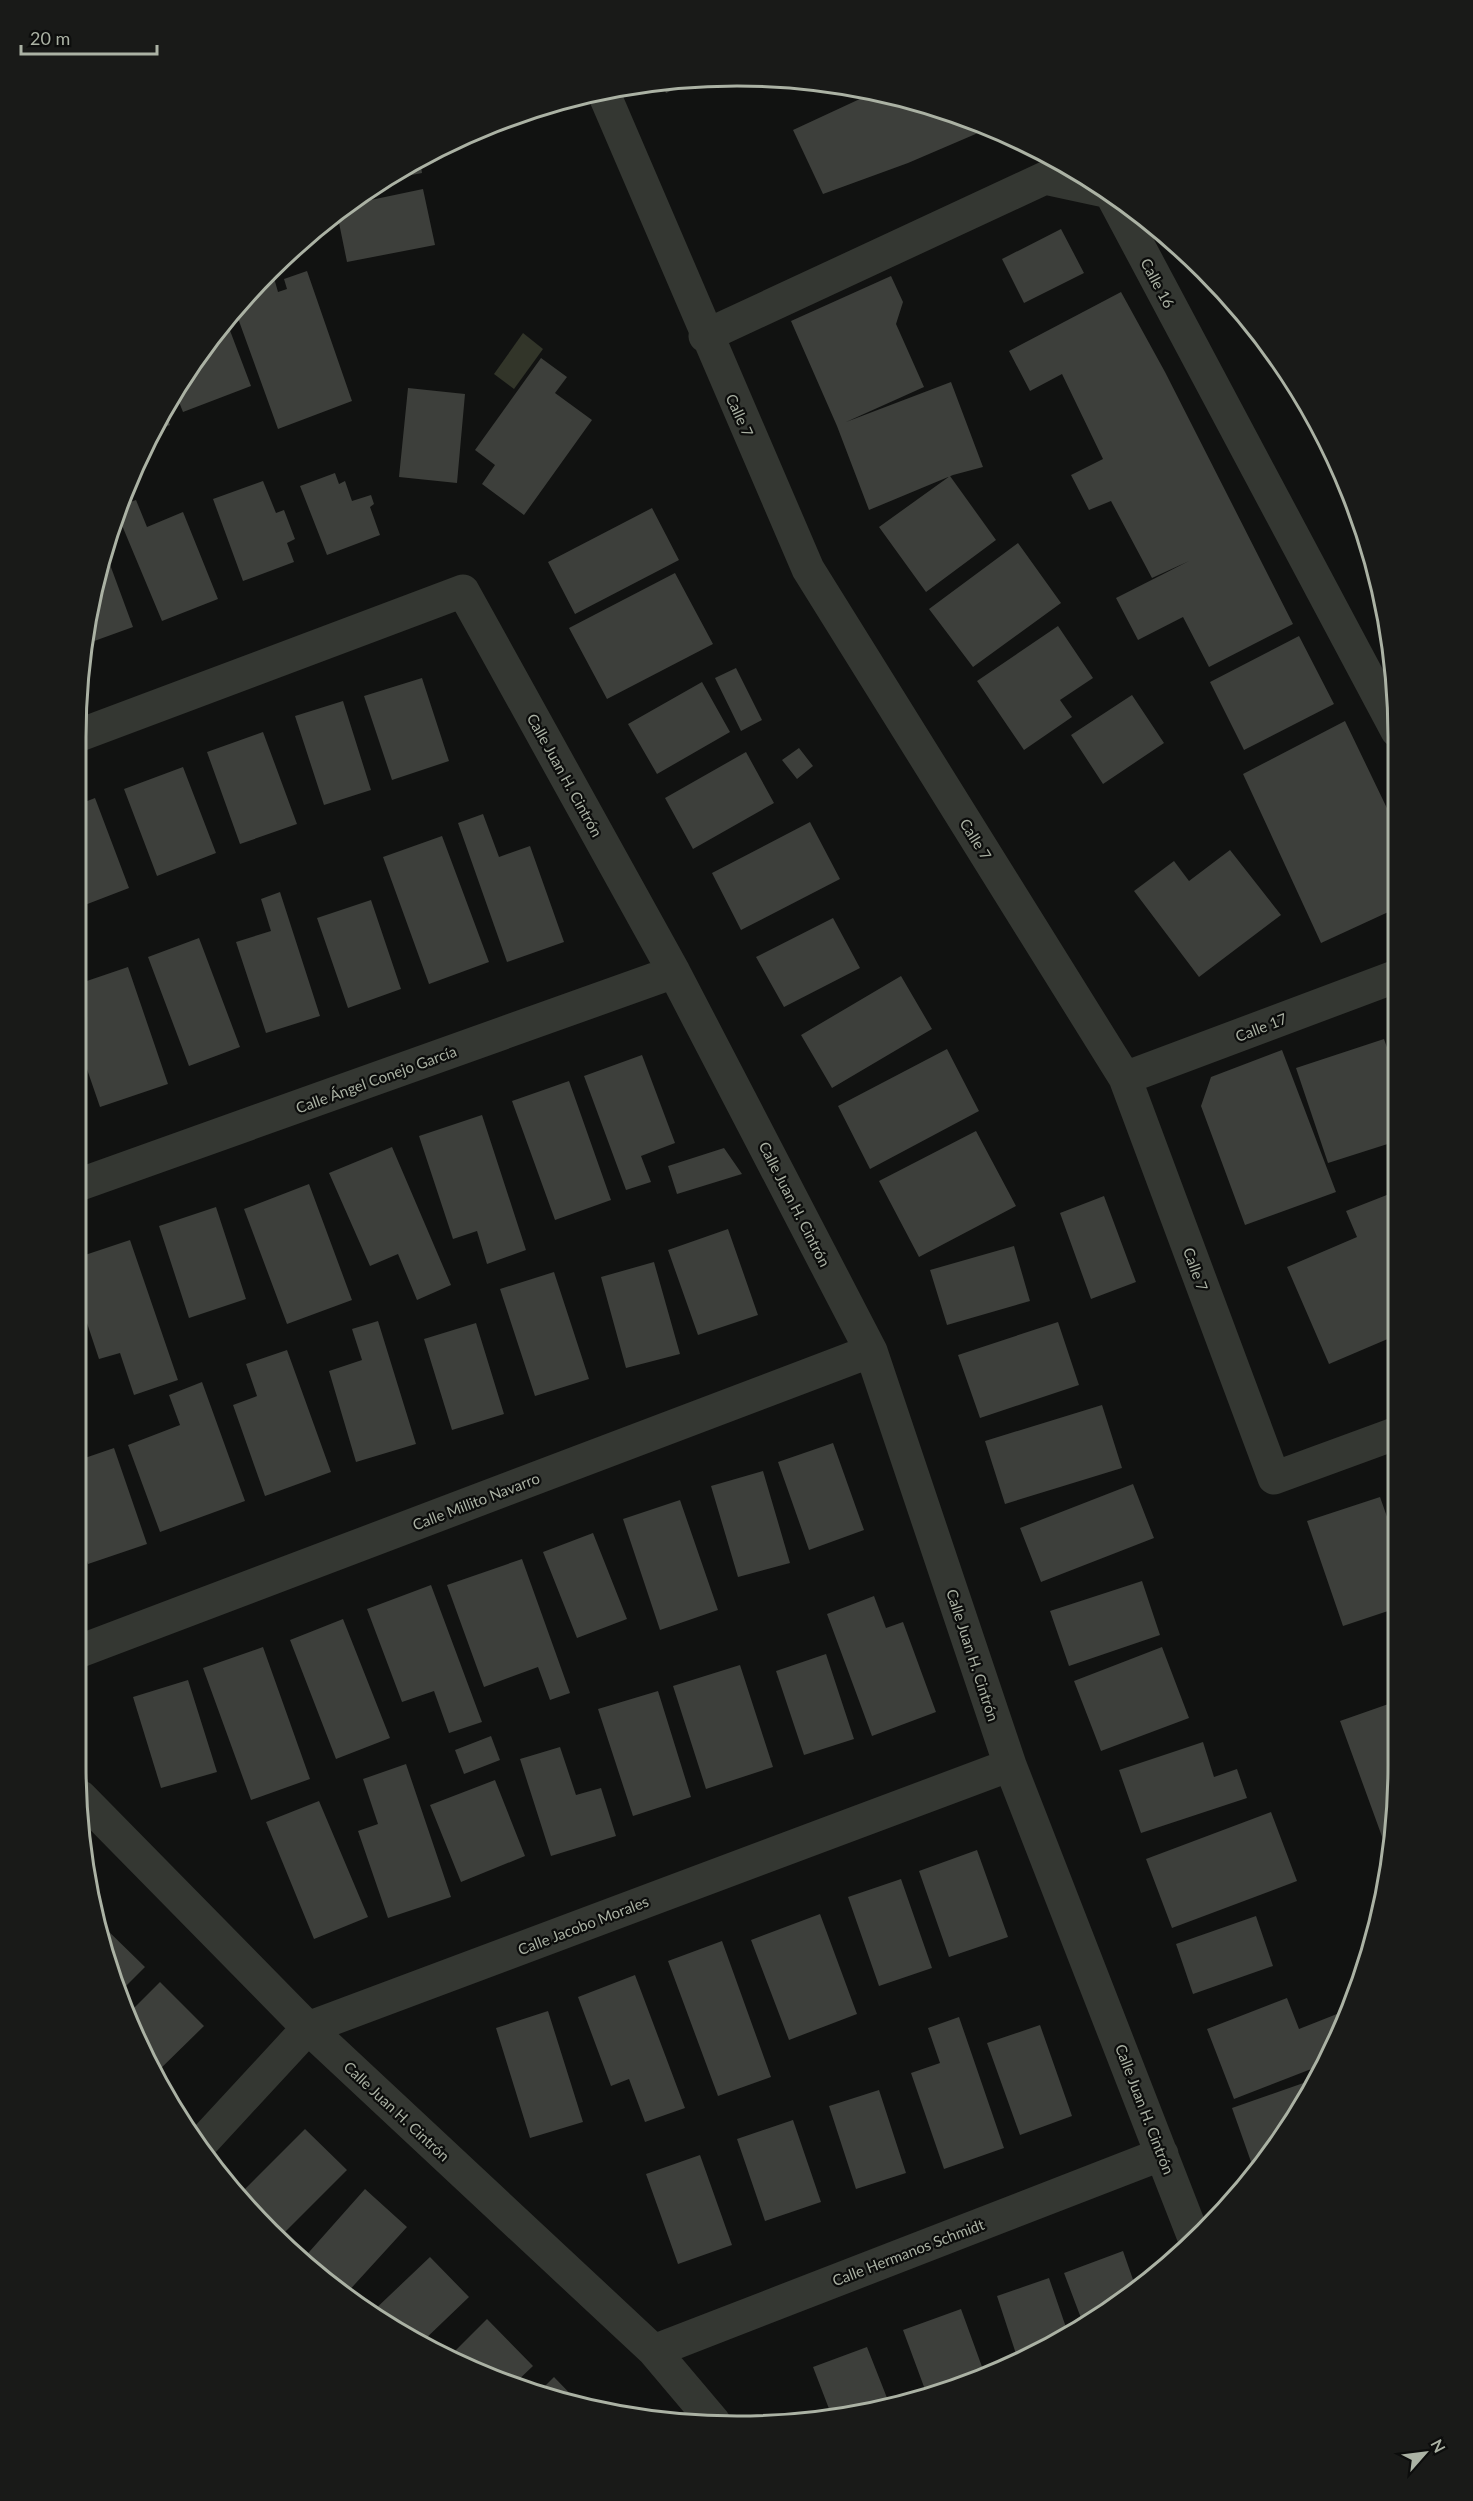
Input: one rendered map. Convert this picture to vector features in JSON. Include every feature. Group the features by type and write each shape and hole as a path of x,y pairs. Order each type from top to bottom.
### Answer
{"street":[{"name":"Calle 7","path":"606,99 705,336 808,569 1125,1078 1274,1478 1388,1436"},
{"name":"Calle 16","path":"705,336 1046,178 1084,186"},
{"name":"Calle 16","path":"1120,211 1387,714"},
{"name":"Calle Juan H. Cintrón","path":"86,733 463,591 674,972 871,1351 1010,1765 1191,2230"},
{"name":"Calle Ángel Conejo García","path":"86,1182 674,972"},
{"name":"Calle 17","path":"1125,1078 1388,979"},
{"name":"Calle Millito Navarro","path":"86,1649 871,1351"},
{"name":"Calle Jacobo Morales","path":"204,2139 308,2028 1010,1765"},
{"name":"Calle Juan H. Cintrón","path":"87,1803 308,2028 654,2351 708,2415"},
{"name":"Calle Hermanos Schmidt","path":"654,2351 1162,2154"}],"shaded area":[{"path":"523,333 543,349 514,389 494,374"}],"building":[{"path":"862,98 946,120 979,132 908,163 823,194 793,130"},
{"path":"421,168 422,173 406,176"},
{"path":"423,189 435,245 347,262 339,221 367,201"},
{"path":"1061,229 1084,273 1024,303 1002,259"},
{"path":"307,271 352,401 278,429 238,318 274,278 278,292 287,289 284,279"},
{"path":"891,276 903,302 896,324 924,387 846,422 951,382 983,467 953,475 869,510 837,426 791,321"},
{"path":"1121,292 1165,372 1293,624 1209,667 1183,617 1138,640 1116,598 1189,561 1152,578 1111,501 1089,510 1071,475 1103,459 1062,374 1030,391 1009,351"},
{"path":"229,329 251,386 183,412 179,402"},
{"path":"541,358 567,377 555,393 592,420 524,515 482,484 495,465 475,450"},
{"path":"408,388 465,394 457,483 399,477"},
{"path":"335,473 339,484 345,481 352,501 371,495 374,504 370,507 380,535 327,555 300,486"},
{"path":"950,476 996,540 926,592 879,527"},
{"path":"263,481 276,513 284,510 295,539 287,543 294,562 243,581 213,499"},
{"path":"136,500 147,527 183,512 218,599 162,621 121,524 129,502"},
{"path":"652,508 679,560 575,614 548,562"},
{"path":"1018,543 1061,603 973,667 929,609"},
{"path":"109,563 133,627 93,642"},
{"path":"675,573 713,644 607,699 569,628"},
{"path":"1058,626 1093,678 1060,700 1072,717 1024,750 977,681"},
{"path":"1299,636 1334,704 1244,750 1210,682"},
{"path":"736,668 762,720 741,731 715,678"},
{"path":"422,678 449,761 392,780 364,696"},
{"path":"702,682 730,732 657,774 628,724"},
{"path":"1132,695 1164,743 1103,784 1071,735"},
{"path":"343,701 371,790 324,805 295,716"},
{"path":"1345,721 1388,810 1388,912 1321,943 1243,774"},
{"path":"263,732 297,824 240,844 207,752"},
{"path":"799,748 813,766 797,779 782,760"},
{"path":"746,752 774,803 693,849 665,798"},
{"path":"183,767 216,853 157,876 124,789"},
{"path":"95,798 129,888 86,905 86,802"},
{"path":"483,814 499,857 530,846 564,942 507,962 458,823"},
{"path":"810,822 840,879 741,930 712,873"},
{"path":"442,836 489,962 429,984 383,857"},
{"path":"1230,850 1281,915 1199,977 1134,891 1174,861 1189,881"},
{"path":"280,892 320,1016 266,1033 236,942 271,931 261,899"},
{"path":"371,900 401,989 348,1008 317,918"},
{"path":"833,918 860,968 784,1007 756,957"},
{"path":"199,938 240,1047 189,1066 148,957"},
{"path":"128,967 168,1084 100,1107 86,1066 86,981"},
{"path":"901,976 932,1029 832,1088 801,1035"},
{"path":"1384,1039 1388,1050 1388,1144 1328,1163 1296,1068"},
{"path":"947,1049 979,1111 870,1169 838,1106"},
{"path":"1282,1050 1336,1192 1245,1225 1201,1106 1211,1077"},
{"path":"642,1055 675,1143 641,1156 651,1182 626,1190 584,1076"},
{"path":"569,1081 611,1200 555,1220 512,1101"},
{"path":"482,1115 526,1250 487,1264 477,1231 453,1239 419,1136"},
{"path":"976,1131 1016,1206 919,1257 879,1181"},
{"path":"392,1147 451,1285 417,1300 398,1254 370,1266 329,1173"},
{"path":"724,1148 742,1174 677,1194 668,1166"},
{"path":"309,1184 352,1300 287,1324 244,1209"},
{"path":"1388,1195 1388,1339 1329,1364 1287,1267 1357,1237 1346,1211"},
{"path":"1104,1196 1136,1282 1091,1299 1060,1213"},
{"path":"216,1207 246,1299 189,1318 159,1226"},
{"path":"728,1229 758,1315 698,1335 668,1250"},
{"path":"130,1240 178,1380 134,1395 120,1353 99,1359 86,1320 86,1255"},
{"path":"1014,1246 1030,1301 947,1325 930,1270"},
{"path":"654,1262 680,1354 626,1368 601,1277"},
{"path":"554,1272 589,1379 535,1396 500,1289"},
{"path":"378,1321 416,1444 356,1462 329,1371 362,1360 352,1329"},
{"path":"1058,1322 1079,1385 980,1418 958,1355"},
{"path":"476,1323 504,1414 452,1430 424,1339"},
{"path":"287,1350 331,1472 265,1496 233,1405 257,1396 246,1364"},
{"path":"202,1382 245,1501 160,1532 128,1445 180,1425 169,1395"},
{"path":"1102,1405 1122,1468 1005,1504 985,1441"},
{"path":"833,1443 864,1530 809,1550 778,1462"},
{"path":"114,1448 147,1544 88,1564 86,1558 86,1458"},
{"path":"763,1471 790,1563 738,1577 711,1486"},
{"path":"1133,1484 1154,1538 1041,1582 1020,1528"},
{"path":"1380,1497 1388,1520 1388,1611 1343,1626 1307,1521"},
{"path":"680,1500 718,1610 660,1630 623,1519"},
{"path":"593,1533 627,1619 577,1638 543,1552"},
{"path":"522,1559 570,1693 550,1700 538,1667 484,1687 447,1585"},
{"path":"1142,1581 1160,1635 1069,1666 1050,1611"},
{"path":"431,1585 482,1722 449,1733 434,1691 402,1702 367,1609"},
{"path":"874,1596 886,1628 903,1622 936,1712 872,1736 827,1614"},
{"path":"343,1619 390,1738 336,1759 290,1640"},
{"path":"263,1647 310,1779 251,1800 203,1668"},
{"path":"1162,1647 1189,1718 1101,1751 1074,1681"},
{"path":"826,1654 854,1739 804,1755 776,1671"},
{"path":"740,1665 773,1767 706,1789 673,1686"},
{"path":"188,1680 217,1772 161,1788 133,1697"},
{"path":"658,1691 691,1797 633,1816 598,1709"},
{"path":"1388,1704 1388,1764 1383,1839 1340,1721"},
{"path":"491,1736 500,1760 464,1774 455,1750"},
{"path":"1203,1742 1214,1777 1237,1769 1247,1798 1141,1833 1119,1770"},
{"path":"560,1747 576,1795 601,1788 616,1836 551,1856 520,1759"},
{"path":"406,1764 451,1897 388,1918 358,1831 378,1824 363,1779"},
{"path":"495,1780 525,1856 461,1882 430,1805"},
{"path":"319,1801 368,1917 314,1939 266,1822"},
{"path":"1271,1812 1297,1881 1172,1928 1146,1859"},
{"path":"977,1850 1008,1937 949,1957 919,1871"},
{"path":"901,1879 932,1968 879,1986 848,1897"},
{"path":"820,1914 857,2014 789,2040 751,1940"},
{"path":"1256,1916 1273,1966 1193,1994 1176,1944"},
{"path":"107,1930 145,1967 125,1987"},
{"path":"722,1941 771,2077 718,2096 668,1961"},
{"path":"635,1975 685,2108 645,2122 629,2079 611,2086 578,1997"},
{"path":"160,1982 204,2026 161,2068 133,2009"},
{"path":"1287,1998 1299,2029 1338,2014 1311,2069 1234,2099 1207,2029"},
{"path":"548,2011 583,2122 530,2138 496,2028"},
{"path":"959,2017 1004,2148 944,2169 911,2073 940,2063 928,2028"},
{"path":"1040,2025 1072,2116 1020,2135 987,2043"},
{"path":"1304,2083 1278,2126 1251,2163 1232,2108"},
{"path":"879,2090 906,2173 856,2189 829,2106"},
{"path":"793,2120 821,2202 765,2221 737,2139"},
{"path":"305,2129 347,2170 284,2233 244,2190"},
{"path":"700,2155 732,2245 678,2264 646,2174"},
{"path":"365,2189 407,2227 351,2289 307,2254"},
{"path":"1123,2251 1133,2281 1080,2317 1064,2273"},
{"path":"430,2257 469,2297 428,2337 377,2307"},
{"path":"1049,2278 1066,2326 1015,2352 997,2296"},
{"path":"961,2309 982,2367 924,2387 903,2330"},
{"path":"487,2319 533,2366 520,2378 455,2351"},
{"path":"867,2347 887,2397 829,2409 813,2367"},
{"path":"554,2377 570,2393 568,2393 545,2386"}]}
